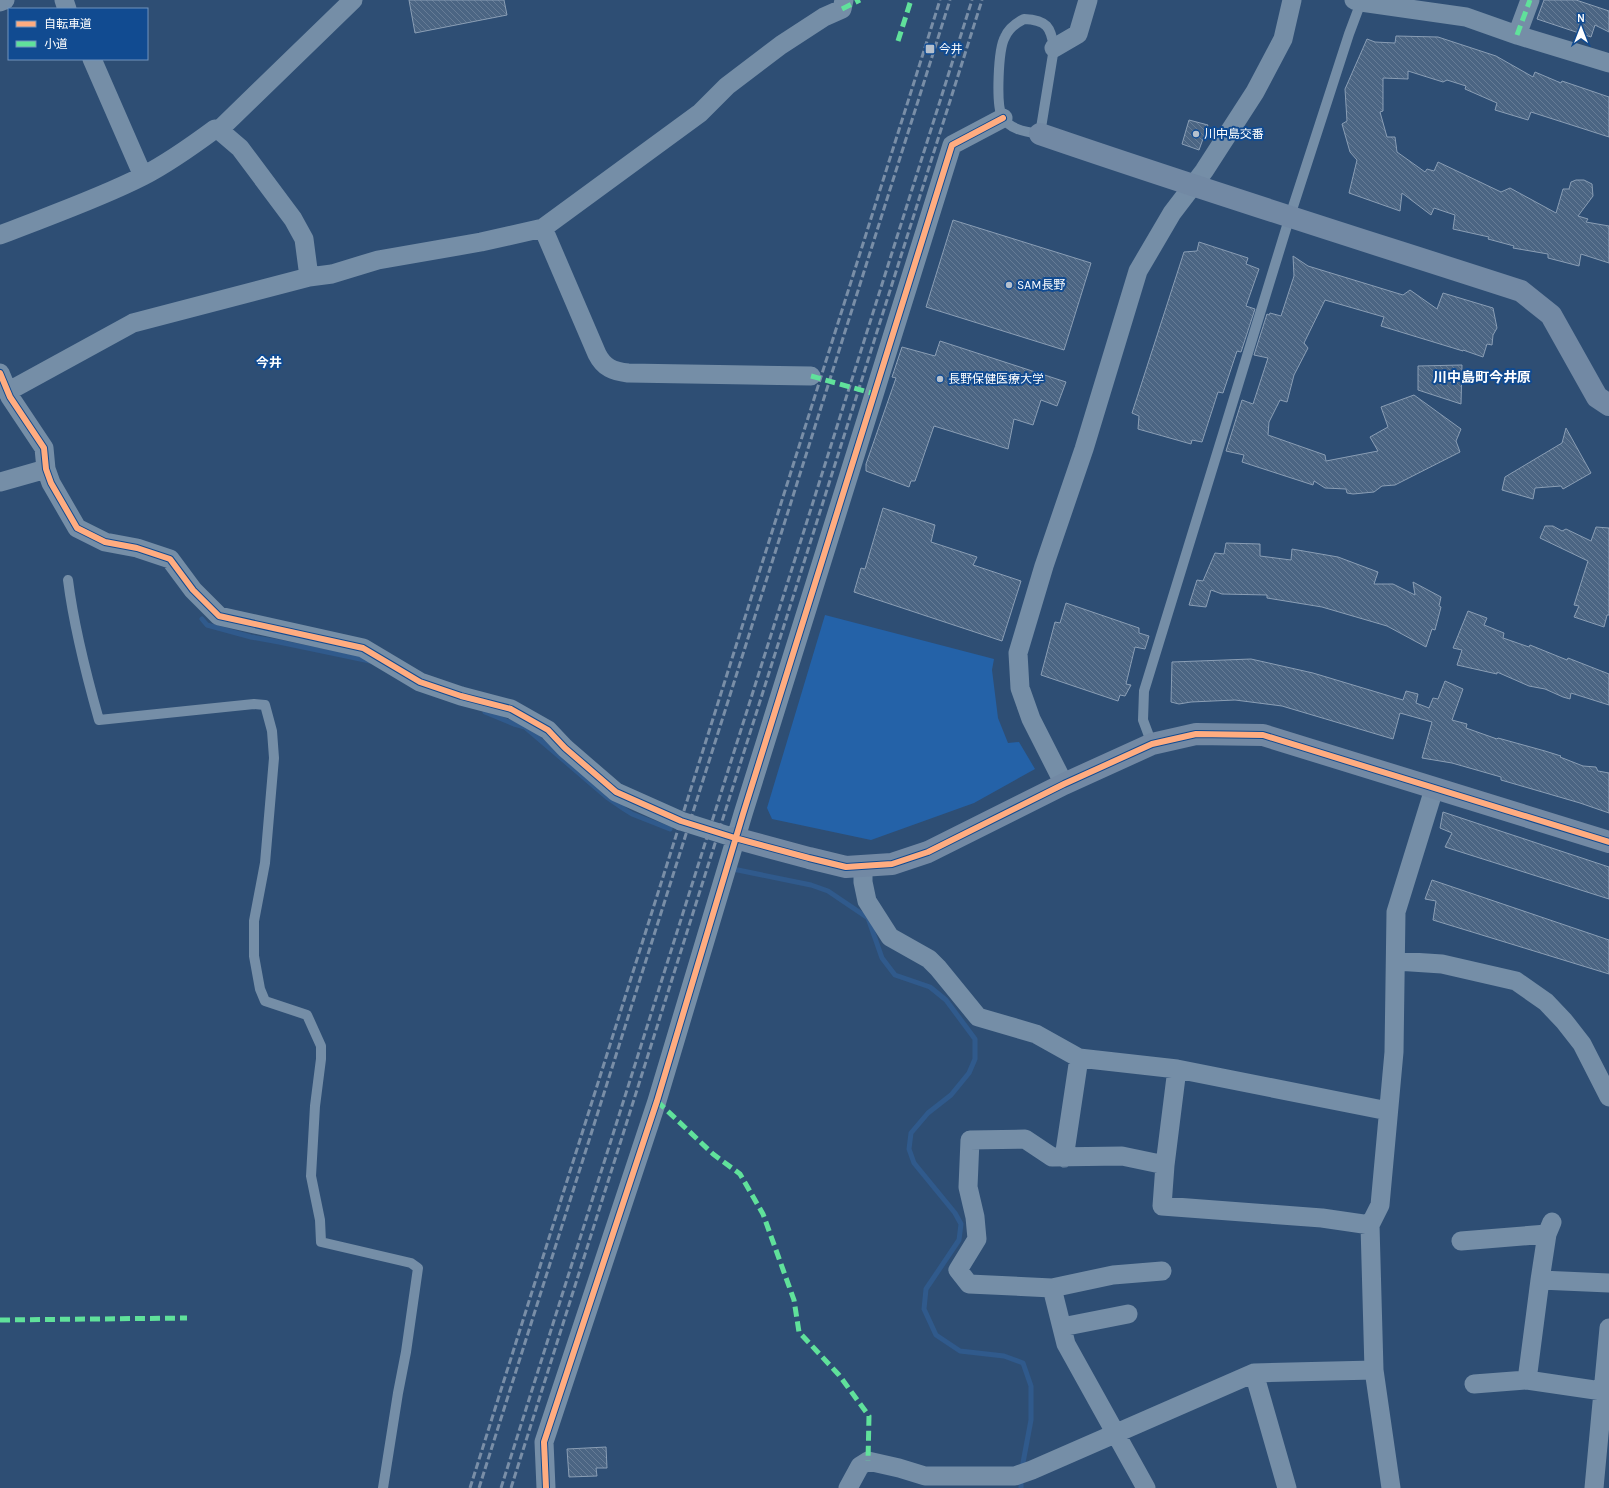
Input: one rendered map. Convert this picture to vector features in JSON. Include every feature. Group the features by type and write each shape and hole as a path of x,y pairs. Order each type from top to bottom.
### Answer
{"street":[{"path":"0,2 4,0"},
{"path":"219,130 353,0"},
{"path":"5,396 133,323 309,278 332,274 378,260 481,242 542,228 700,113 727,86 781,45 824,17 842,9 844,0"},
{"path":"1054,48 1078,34 1088,0"},
{"path":"1064,784 1031,719 1020,688 1018,653 1044,566 1095,413 1138,272 1172,213 1204,171 1255,92 1283,39 1292,0"},
{"path":"1517,35 1530,0"},
{"path":"1357,1 1466,17 1517,35 1609,63"},
{"path":"92,60 143,176"},
{"path":"546,1488 544,1442 657,1101 735,838 952,145 1003,118"},
{"path":"0,235 87,201 143,176 196,143 215,129 219,130 240,148 293,219 304,239 309,278"},
{"path":"1040,134 1193,186 1521,291 1551,315 1596,397 1609,405"},
{"path":"542,228 597,354 601,362 608,369 628,373 810,376"},
{"path":"0,373 5,396 44,448 46,469 51,483 77,528 105,542 137,548 170,559 193,590 219,616 363,648 420,682 461,696 511,709 548,730 616,792 681,821 735,838 846,867 892,864 928,852 1064,784 1152,744 1196,734 1263,735 1609,842"},
{"path":"0,482 46,469"},
{"path":"1391,1488 1374,1370 1370,1225 1380,1205 1394,1052 1396,912 1434,789"},
{"path":"863,866 863,882 868,901 890,937 929,959 978,1017 1036,1034 1079,1058 1177,1069 1388,1111"},
{"path":"1396,961 1442,964 1516,981 1546,1002 1564,1021 1582,1044 1609,1096"},
{"path":"1064,1158 1079,1058"},
{"path":"1177,1069 1165,1165 1162,1206 1322,1218 1370,1225"},
{"path":"1162,1271 1113,1276 1052,1288 969,1284 958,1270 977,1239 975,1217 968,1187 970,1140 1025,1139 1052,1158 1122,1156 1165,1165"},
{"path":"1461,1241 1550,1228 1540,1280 1527,1380"},
{"path":"1540,1280 1609,1283"},
{"path":"1052,1288 1066,1344 1146,1488"},
{"path":"1062,1327 1128,1314"},
{"path":"1594,1488 1606,1392 1609,1328"},
{"path":"848,1488 860,1466 868,1461 925,1476 1024,1473 1254,1374 1374,1370"},
{"path":"1254,1374 1286,1488"},
{"path":"1474,1384 1527,1380 1606,1392"}],"lane":[{"path":"1152,744 1143,720 1144,691 1290,216 1349,34 1357,1"},
{"path":"1024,19 1036,19 1046,24 1052,34 1054,48 1040,134 1017,129 1003,118 999,106 1000,61 1004,38 1015,23 1024,19"},
{"path":"68,580 80,653 99,720 254,704 265,705 272,731 274,758 265,863 254,921 254,956 260,989 265,1001 307,1015 321,1046 322,1059 315,1106 311,1176 320,1220 321,1242 411,1263 418,1268 406,1352 383,1488"}],"shaded area":[{"path":"825,615 994,659 992,670 998,718 1008,743 1019,742 1035,769 974,803 871,840 772,819 767,808"}],"building":[{"path":"409,0 504,0 507,15 415,33"},
{"path":"1544,0 1576,0 1609,11 1609,32 1595,25 1591,37 1537,19"},
{"path":"1396,36 1438,37 1496,56 1533,77 1535,72 1561,83 1562,81 1609,97 1609,137 1531,112 1528,120 1495,110 1497,103 1465,89 1466,86 1447,80 1443,82 1408,71 1408,79 1383,78 1383,111 1380,112 1387,137 1395,137 1397,152 1425,172 1427,169 1434,171 1438,162 1501,192 1510,188 1556,213 1563,189 1569,189 1571,182 1576,180 1584,180 1592,184 1593,196 1578,216 1588,219 1586,222 1609,226 1609,263 1581,254 1579,266 1548,258 1548,254 1513,248 1514,246 1488,239 1489,237 1453,229 1455,215 1434,208 1431,215 1402,193 1400,211 1349,193 1357,160 1350,152 1342,124 1347,121 1345,89 1367,39 1375,42 1395,43"},
{"path":"1189,120 1208,125 1199,150 1182,144"},
{"name":"SAM長野","path":"953,220 1091,263 1064,350 926,307"},
{"path":"1199,242 1248,258 1246,264 1259,269 1246,306 1255,309 1241,352 1237,351 1223,393 1218,392 1202,442 1192,440 1191,444 1138,429 1139,416 1132,413 1184,252 1197,251"},
{"path":"1293,256 1308,266 1403,295 1410,290 1437,309 1443,293 1493,308 1497,328 1493,335 1492,345 1487,344 1483,357 1381,326 1384,317 1325,300 1304,343 1308,348 1294,375 1287,402 1280,400 1269,422 1268,435 1325,455 1326,461 1378,451 1370,437 1388,427 1381,407 1414,395 1461,429 1456,441 1460,452 1395,485 1382,486 1374,492 1353,494 1347,493 1346,489 1325,488 1314,481 1313,485 1242,462 1244,455 1226,451 1242,400 1253,404 1268,358 1254,355 1267,314 1269,315 1270,313 1281,316 1294,276"},
{"path":"940,341 1066,382 1057,406 1041,400 1033,425 1014,419 1008,449 934,426 915,481 911,481 909,487 866,471 866,464 896,378 892,377 902,347 935,356"},
{"path":"1462,365 1461,404 1418,390 1418,366"},
{"path":"1566,428 1591,473 1563,489 1561,486 1535,488 1533,499 1502,490 1505,477 1562,443"},
{"path":"883,508 935,525 931,542 977,557 973,565 1021,581 1002,641 854,592 861,568 865,569"},
{"path":"1545,526 1553,526 1562,531 1566,529 1591,541 1596,527 1609,528 1609,615 1607,615 1604,627 1574,617 1579,606 1574,605 1588,561 1540,538"},
{"path":"1226,543 1260,544 1260,556 1291,560 1292,549 1338,557 1378,572 1374,584 1393,584 1415,595 1413,582 1441,597 1439,606 1441,607 1435,630 1432,629 1426,647 1387,626 1322,607 1267,598 1267,595 1222,594 1211,590 1206,607 1189,605 1197,580 1203,581 1215,553 1224,554"},
{"path":"1066,603 1139,628 1139,633 1149,636 1145,649 1135,647 1126,684 1131,685 1125,696 1120,695 1118,701 1041,675 1055,622 1060,623"},
{"path":"1468,611 1487,618 1484,625 1504,633 1503,638 1529,647 1530,645 1567,660 1568,658 1609,674 1609,705 1571,693 1570,699 1545,689 1529,686 1497,672 1497,674 1457,665 1462,650 1453,648"},
{"path":"1251,659 1313,673 1403,700 1406,691 1418,694 1416,703 1429,708 1433,698 1438,699 1445,681 1463,689 1452,720 1467,724 1466,728 1497,739 1498,738 1561,756 1560,757 1583,766 1596,767 1598,771 1609,773 1609,813 1501,780 1501,777 1452,763 1422,758 1432,722 1400,713 1393,739 1282,706 1235,700 1179,704 1171,702 1172,662"},
{"path":"1443,812 1609,867 1609,899 1445,847 1452,833 1440,828"},
{"path":"1432,880 1609,940 1609,974 1433,920 1436,901 1425,899"},
{"path":"606,1447 607,1468 596,1468 597,1476 569,1477 567,1449"}],"waterway":[{"path":"202,619 207,625 251,637 370,661"},
{"path":"485,712 525,727 608,798 632,814 670,829"},
{"path":"733,869 811,885 828,891 868,918 882,958 895,975 930,987 946,1000 975,1039 975,1059 969,1073 951,1095 928,1113 911,1133 909,1149 914,1163 955,1213 961,1224 959,1240 926,1289 924,1309 936,1335 960,1351 1004,1356 1023,1363 1031,1386 1031,1420 1022,1468"},
{"path":"1021,1478 1021,1488"}],"railway":[{"path":"470,1488 940,0"},
{"path":"479,1488 950,0"},
{"path":"501,1488 972,0"},
{"path":"511,1488 982,0"}],"marked path":[{"path":"842,9 860,0"},
{"path":"898,41 911,0"},
{"path":"1517,35 1530,0"},
{"path":"811,376 875,394"},
{"path":"657,1101 713,1154 740,1174 763,1214 794,1300 799,1332 839,1375 869,1416 868,1461"},
{"path":"0,1320 187,1318"}],"cycle path":[{"path":"546,1488 544,1442 657,1101 743,814 952,145 1003,118"},
{"path":"0,373 10,397 44,448 46,469 51,483 77,528 105,542 137,548 170,559 193,590 219,616 363,648 420,682 461,696 511,709 548,730 565,748 616,792 681,821 735,838 846,867 892,864 928,852 1064,784 1152,744 1196,734 1263,735 1609,842"}],"place":[{"name":"今井","path":"930,49"},
{"name":"川中島交番","path":"1196,134"},
{"name":"SAM長野","path":"1009,285"},
{"name":"長野保健医療大学","path":"940,379"}],"district":[{"name":"今井","path":"269,362"},
{"name":"川中島町今井原","path":"1482,377"}]}
